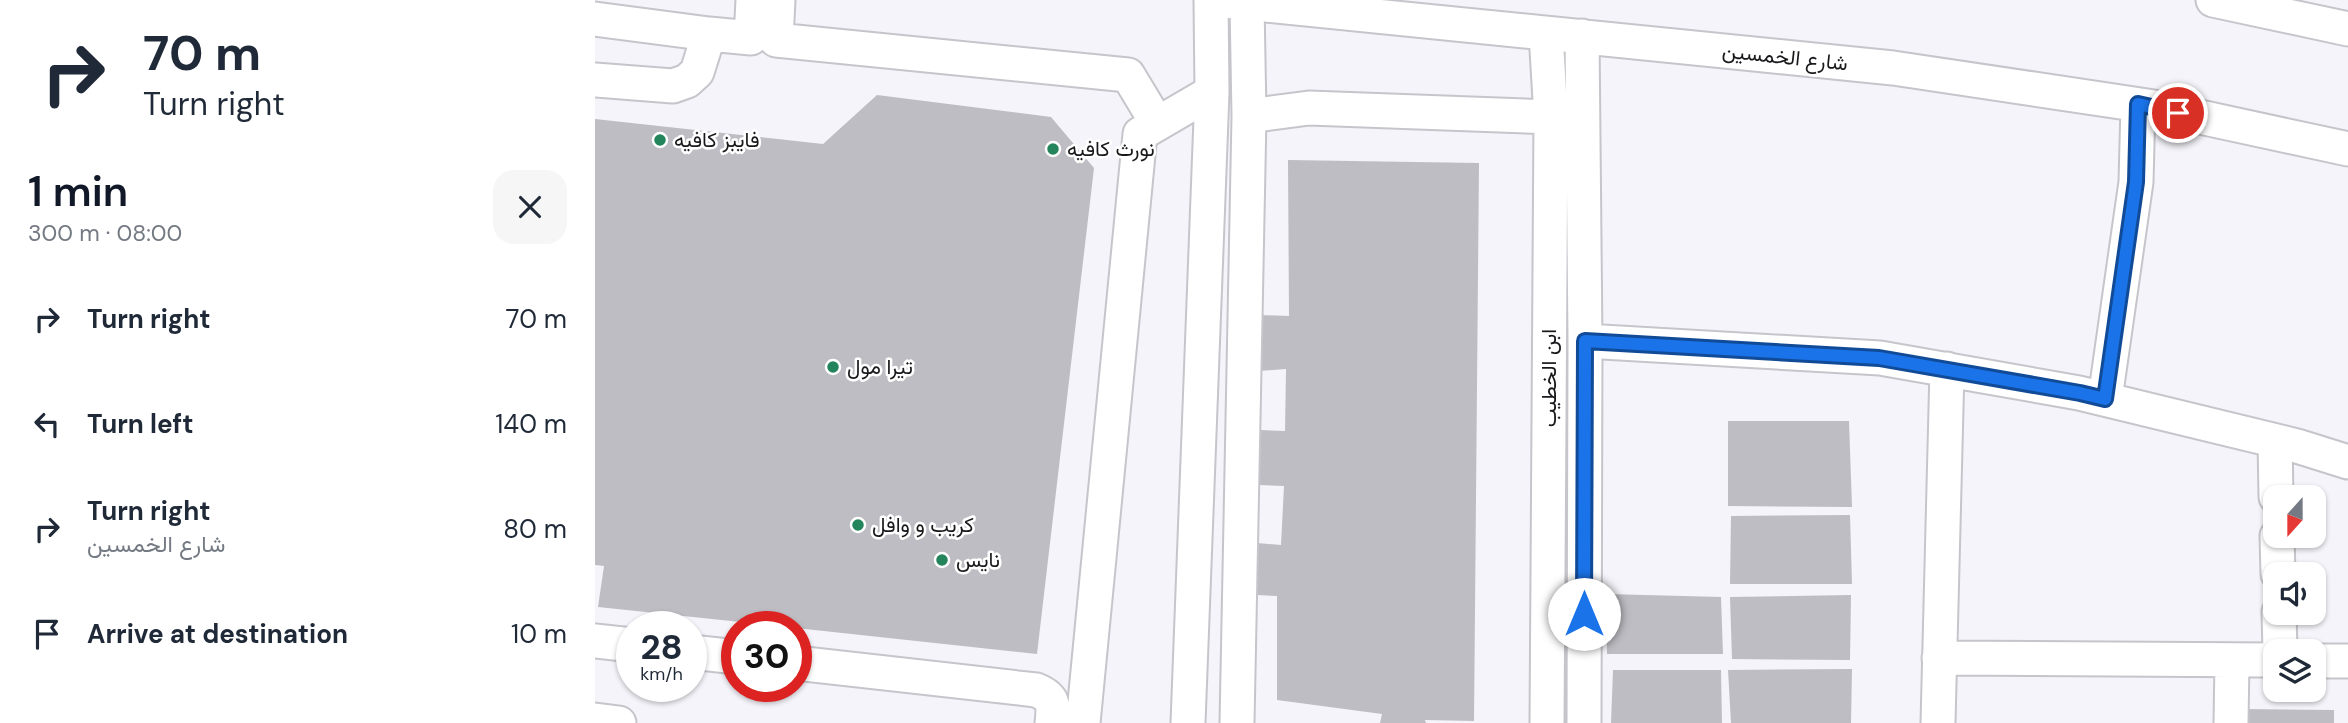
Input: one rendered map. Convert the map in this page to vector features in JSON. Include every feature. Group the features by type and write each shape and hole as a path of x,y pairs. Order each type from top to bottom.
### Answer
{"street":[{"path":"753,0 764,39"},
{"path":"764,39 778,0"},
{"path":"2213,0 2348,29"},
{"path":"1188,723 1212,92 1225,1"},
{"path":"1225,1 1249,116 1237,723"},
{"name":"شارع الخمسين","path":"1225,1 1893,68 2138,104 2348,149"},
{"path":"595,19 709,34 1128,75 1157,123"},
{"name":"ابن الخطيب","path":"1546,33 1552,117 1547,723"},
{"path":"595,80 673,86 687,81 697,72 709,34"},
{"name":"ابن الخطيب","path":"1582,36 1585,341 1584,723"},
{"path":"1083,723 1140,134 1212,92"},
{"path":"2105,399 2136,182 2138,104"},
{"path":"1249,116 1309,108 1552,117"},
{"path":"1585,341 1879,358 2105,399 2348,462"},
{"path":"1938,723 1947,369"},
{"path":"2275,441 2276,485"},
{"path":"595,641 616,643"},
{"path":"1939,658 2263,660"},
{"path":"2231,723 2232,660"},
{"path":"2326,660 2348,661"},
{"path":"812,665 1036,690 1047,694 1054,706 1052,723"},
{"path":"595,720 619,723"}],"building":[{"name":"تيرا مول","path":"877,95 1051,117 1094,168 1037,654 812,630 812,611 721,611 721,620 707,619 707,611 636,611 598,607 604,566 595,565 595,119 823,144"},
{"path":"1288,160 1479,163 1474,721 1380,723 1382,714 1277,700 1277,596 1257,595 1256,543 1281,545 1284,486 1259,485 1261,430 1285,431 1286,369 1259,371 1260,315 1289,316"},
{"path":"1728,421 1849,421 1852,507 1728,506"},
{"path":"1850,515 1852,584 1730,584 1731,516"},
{"path":"1606,594 1721,597 1723,654 1607,654"},
{"path":"1851,595 1850,660 1732,659 1730,597"},
{"path":"1852,669 1851,723 1731,723 1728,670"},
{"path":"1613,670 1721,670 1722,723 1611,723"},
{"path":"2239,709 2334,710 2334,723 2239,723"}],"place":[{"name":"فايبز كافيه","path":"660,140"},
{"name":"نورث كافيه","path":"1053,149"},
{"name":"تيرا مول","path":"833,367"},
{"name":"كريب و وافل","path":"858,525"},
{"name":"نايس","path":"942,560"}],"route":[{"path":"1584,614 1585,341 1879,358 2105,399 2136,182 2138,104 2178,113"}]}
